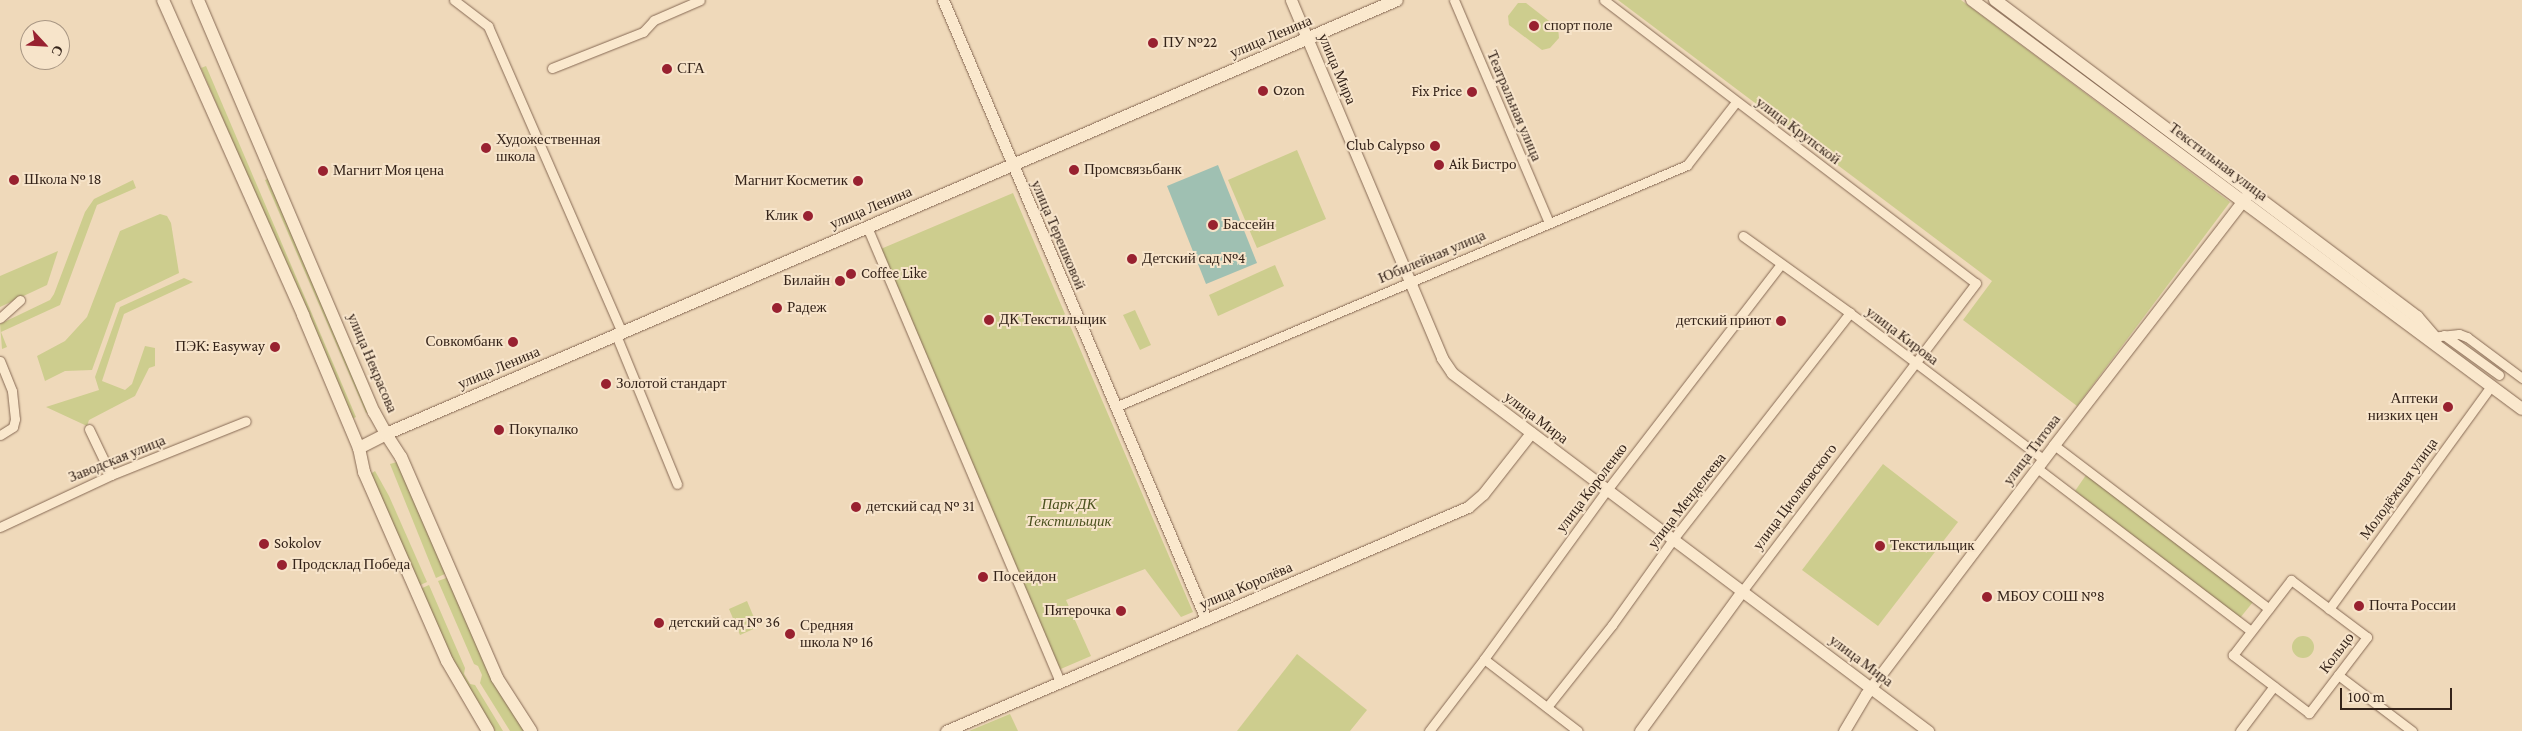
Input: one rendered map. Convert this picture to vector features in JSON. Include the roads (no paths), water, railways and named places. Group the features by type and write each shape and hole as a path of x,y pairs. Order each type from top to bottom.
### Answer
{"main road":[{"path":"163,0 288,279 359,448 364,472 448,661 488,731"},
{"name":"улица Некрасова","path":"198,0 386,434 401,457 497,678 531,731"},
{"name":"улица Ленина","path":"359,448 386,434 1397,0"},
{"name":"Текстильная улица","path":"1972,0 2247,196"},
{"name":"Текстильная улица","path":"1995,0 2247,196 2434,337 2445,351"},
{"name":"Текстильная улица","path":"2422,328 2445,351 2522,410"}],"street":[{"path":"454,0 488,26 619,334 635,386 677,484"},
{"path":"552,68 643,32 654,20 700,0"},
{"name":"улица Терешковой","path":"943,0 1206,619"},
{"name":"улица Мира","path":"1291,0 1442,358 1452,373 1674,538 1928,731"},
{"name":"Театральная улица","path":"1454,0 1549,223"},
{"name":"улица Крупской","path":"1604,0 1736,102 1976,282"},
{"name":"Юбилейная улица","path":"1115,407 1688,165 1736,102"},
{"name":"улица Титова","path":"1844,731 1871,688 2054,445 2247,196"},
{"path":"867,227 1060,682"},
{"name":"улица Кирова","path":"1743,236 1850,313 1915,363 2252,631"},
{"name":"улица Короленко","path":"1430,730 1607,490 1781,264"},
{"name":"улица Циолковского","path":"1640,731 1743,590 1976,282"},
{"path":"0,318 20,300"},
{"name":"улица Менделеева","path":"1547,707 1612,625 1674,538 1850,313"},
{"path":"2422,328 2447,337 2499,375"},
{"path":"2434,337 2447,337 2459,334 2467,337 2522,378"},
{"path":"0,361 12,391 15,419 12,427 0,435"},
{"name":"Молодёжная улица","path":"2329,609 2491,386"},
{"name":"Заводская улица","path":"0,527 111,475 246,421"},
{"path":"89,429 111,475"},
{"name":"улица Королёва","path":"946,731 1468,507 1483,494 1531,433"},
{"path":"2054,445 2268,609"},
{"name":"Кольцо","path":"2291,580 2329,609 2367,638 2309,713 2233,655 2291,580"},
{"path":"1484,659 1578,731"},
{"path":"2338,675 2412,731"},
{"path":"2240,731 2274,686"}],"place":[{"name":"спорт поле","path":"1534,26"},
{"name":"ПУ №22","path":"1153,43"},
{"name":"СГА","path":"667,69"},
{"name":"Ozon","path":"1263,91"},
{"name":"Fix Price","path":"1472,92"},
{"name":"Club Calypso","path":"1435,146"},
{"name":"Художественная школа","path":"486,148"},
{"name":"Aik Бистро","path":"1439,165"},
{"name":"Промсвязьбанк","path":"1074,170"},
{"name":"Магнит Моя цена","path":"323,171"},
{"name":"Школа № 18","path":"14,180"},
{"name":"Магнит Косметик","path":"858,181"},
{"name":"Клик","path":"808,216"},
{"name":"Бассейн","path":"1213,225"},
{"name":"Детский сад №4","path":"1132,259"},
{"name":"Coffee Like","path":"851,274"},
{"name":"Билайн","path":"840,281"},
{"name":"Радеж","path":"777,308"},
{"name":"ДК Текстильщик","path":"989,320"},
{"name":"детский приют","path":"1781,321"},
{"name":"Совкомбанк","path":"513,342"},
{"name":"ПЭК: Easyway","path":"275,347"},
{"name":"Золотой стандарт","path":"606,384"},
{"name":"Аптеки низких цен","path":"2448,407"},
{"name":"Покупалко","path":"499,430"},
{"name":"детский сад № 31","path":"856,507"},
{"name":"Sokolov","path":"264,544"},
{"name":"Текстильщик","path":"1880,546"},
{"name":"Продсклад Победа","path":"282,565"},
{"name":"Посейдон","path":"983,577"},
{"name":"МБОУ СОШ №8","path":"1987,597"},
{"name":"Почта России","path":"2359,606"},
{"name":"Пятерочка","path":"1121,611"},
{"name":"детский сад № 36","path":"659,623"},
{"name":"Средняя школа № 16","path":"790,634"}],"park label":[{"name":"Парк ДК Текстильщик","path":"1069,512"}]}
